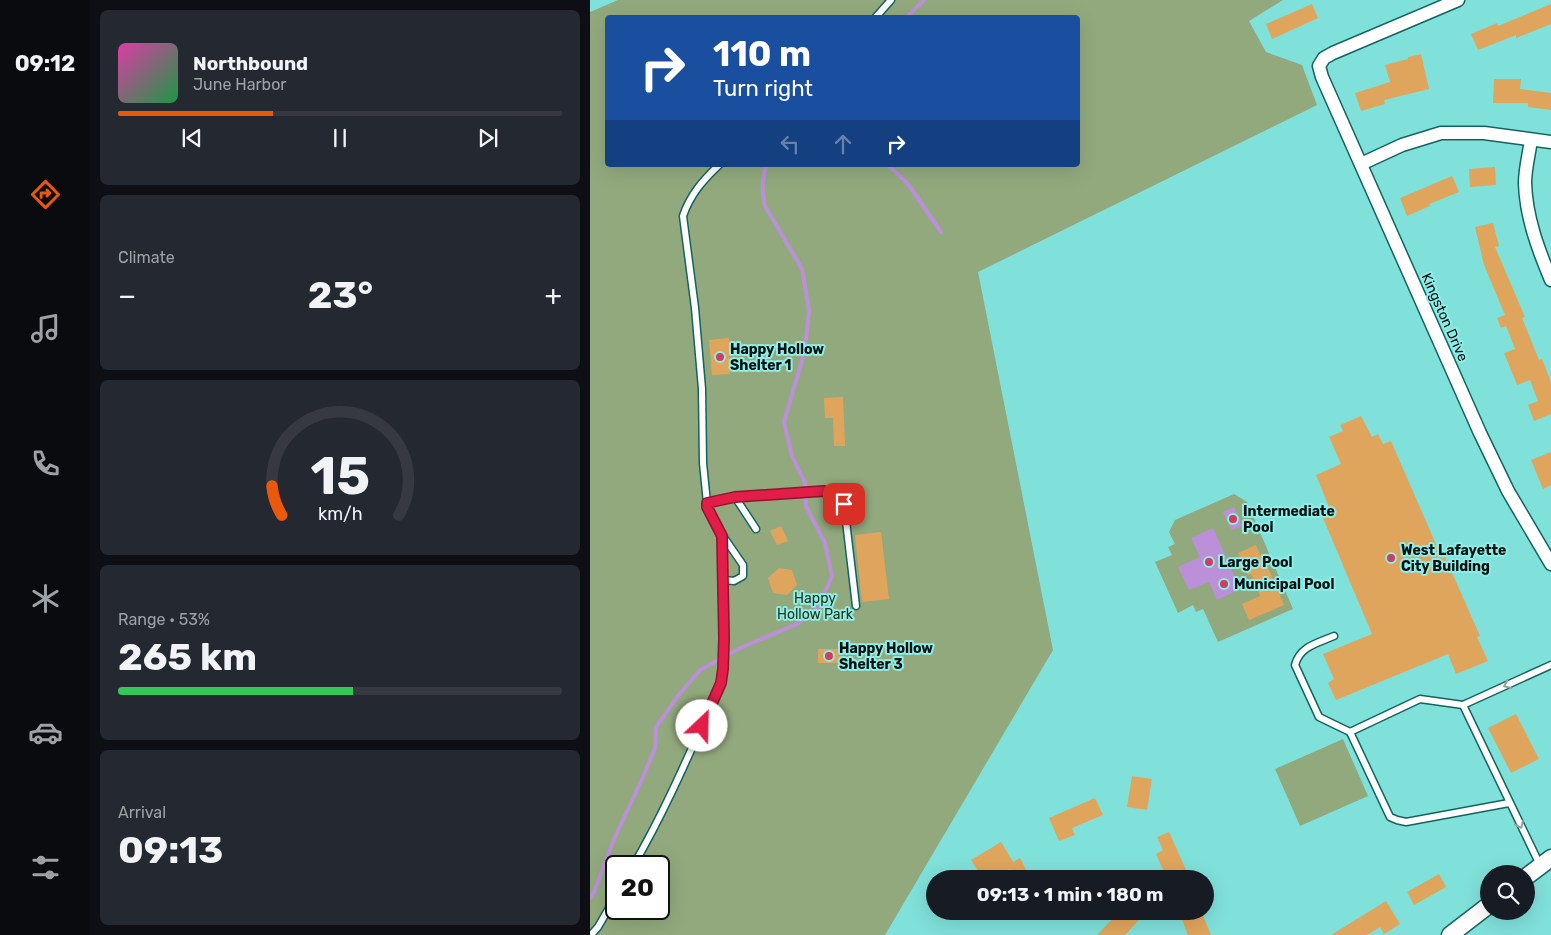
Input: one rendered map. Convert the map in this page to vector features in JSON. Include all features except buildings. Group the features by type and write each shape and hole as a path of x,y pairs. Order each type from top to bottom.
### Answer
{"street":[{"name":"Kingston Drive","path":"1458,0 1324,58 1319,66 1322,77 1480,433 1508,491 1551,564"},
{"path":"1361,164 1402,145 1440,133 1484,133 1551,142"},
{"path":"1531,140 1525,181 1526,202 1535,242 1551,280"},
{"path":"1535,870 1546,862"},
{"path":"1450,935 1480,912"}],"lane":[{"path":"878,15 891,0"},
{"path":"717,167 695,190 683,216 695,308 702,389 703,463 707,507 722,536 743,565 742,576 734,581 724,580"},
{"path":"707,503 735,497 833,492 844,504 856,606"},
{"path":"735,497 756,529"},
{"path":"640,855 675,787 721,683 724,642 722,536"},
{"path":"1334,636 1301,651 1295,665 1319,718 1350,732 1390,817 1406,822 1509,803"},
{"path":"1350,732 1420,698 1463,705 1551,665"},
{"path":"1463,705 1509,803 1546,862"},
{"path":"591,935 605,915"}],"green space":[{"name":"Happy Hollow Park","path":"618,0 1283,0 1249,21 1266,52 1302,65 1317,105 978,272 1053,650 885,935 590,935 590,12"},
{"name":"Municipal Pool","path":"1234,494 1247,502 1293,609 1218,642 1203,609 1196,612 1193,605 1178,613 1155,562 1172,555 1168,547 1175,544 1169,532 1175,520"},
{"path":"1343,739 1368,796 1300,826 1275,769"}],"shaded area":[{"name":"Intermediate Pool","path":"1234,507 1242,526 1232,530 1223,512"},
{"name":"Large Pool","path":"1213,528 1240,589 1217,600 1209,582 1189,590 1178,567 1200,557 1191,538"}],"waterway":[{"path":"909,15 924,0"},
{"path":"590,898 655,748 656,727 678,696 700,670 740,648 797,624 818,608 832,576 825,543 806,506 805,483 792,456 784,422 805,350 809,310 802,269 765,206 762,185 766,167"},
{"path":"890,167 908,184 941,232"}],"place":[{"name":"Happy Hollow Shelter 1","path":"720,357"},
{"name":"Intermediate Pool","path":"1233,519"},
{"name":"West Lafayette City Building","path":"1391,558"},
{"name":"Large Pool","path":"1209,562"},
{"name":"Municipal Pool","path":"1224,584"},
{"name":"Happy Hollow Shelter 3","path":"829,656"}],"route":[{"path":"702,726 721,683 724,638 722,536 707,507 707,503 735,497 824,491 833,492 844,504"}]}
